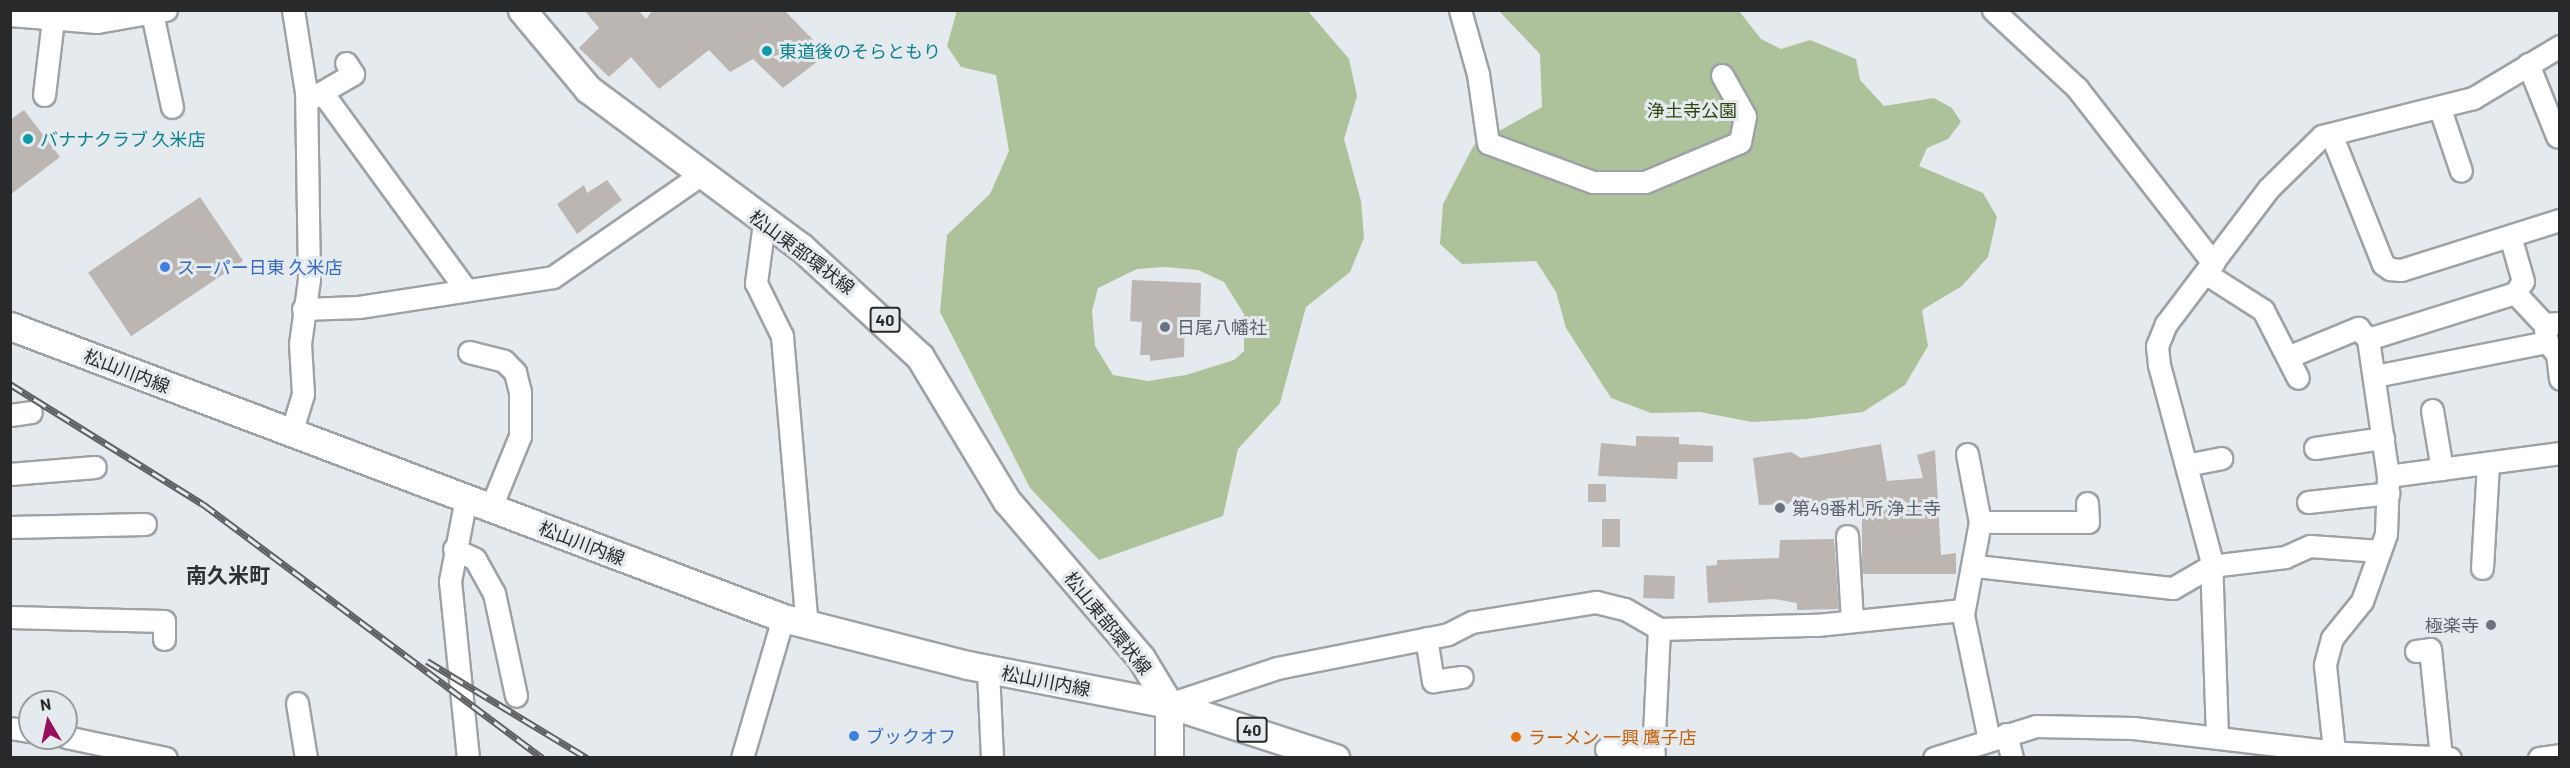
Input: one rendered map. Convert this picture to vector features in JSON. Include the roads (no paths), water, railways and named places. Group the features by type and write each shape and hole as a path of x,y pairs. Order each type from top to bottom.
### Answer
{"main road":[{"name":"松山東部環状線","path":"522,10 588,89 699,176 845,282 920,357 1007,501 1141,658 1169,704"},
{"name":"松山川内線","path":"10,326 795,622 988,670 1169,704"},
{"path":"1169,704 1169,758"},
{"name":"40","path":"1169,704 1335,758"}],"street":[{"path":"291,433 303,394 303,309 309,279 315,98 293,10"},
{"path":"1460,10 1478,74 1488,143 1593,182 1645,182 1740,142 1745,116 1722,75"},
{"path":"1993,10 2077,88 2132,152 2209,268 2263,310 2290,356 2298,378"},
{"path":"10,15 97,22 159,12 172,107"},
{"path":"44,95 53,20"},
{"path":"2217,737 2211,566 2157,346 2166,324 2268,189 2309,145 2331,134 2440,109 2473,98 2559,46"},
{"path":"315,98 353,74 346,63"},
{"path":"2528,64 2557,136"},
{"path":"315,98 466,290"},
{"path":"2440,109 2461,171"},
{"path":"2331,134 2383,264 2390,268 2401,270 2559,220"},
{"path":"303,309 358,307 553,277 699,176"},
{"path":"742,758 795,622 782,336 756,283 764,223"},
{"path":"2368,339 2515,293 2523,281 2510,236"},
{"path":"2515,293 2550,330 2557,354 2559,379"},
{"path":"2290,356 2358,328 2368,339 2383,438 2389,485 2380,550 2362,601 2332,638 2325,665 2341,754"},
{"path":"2375,376 2550,330"},
{"path":"468,758 453,630 454,549 478,503 520,436 520,392 515,372 504,361 469,352"},
{"path":"2432,410 2442,469"},
{"path":"2315,448 2383,438"},
{"path":"2308,502 2389,485 2442,469 2559,453"},
{"path":"1967,454 1980,522 1976,566 1967,579 1963,610 1997,737 2012,758"},
{"path":"2186,465 2221,458"},
{"path":"2482,568 2488,463"},
{"path":"10,474 95,467"},
{"path":"1980,522 2088,522 2087,503"},
{"path":"10,526 145,524"},
{"path":"1847,536 1852,621"},
{"path":"1976,566 2156,588 2188,583 2211,566 2285,557 2310,546 2380,550"},
{"path":"454,549 475,559 494,593 516,696"},
{"path":"1169,704 1277,668 1426,638 1472,622 1581,602 1625,609 1659,629 1852,621 1963,610"},
{"path":"10,617 164,621 164,639"},
{"path":"1606,748 1653,755 1659,629"},
{"path":"1426,638 1433,681 1462,677"},
{"path":"2416,651 2430,649 2441,757"},
{"path":"988,670 992,758"},
{"path":"297,703 306,758"},
{"path":"1934,758 1997,737 2047,726 2217,737 2267,750 2450,758"},
{"path":"78,740 166,758"},
{"path":"2539,758 2559,755"}],"railway":[{"path":"10,384 203,504 543,758"},
{"path":"427,661 587,758"}],"place":[{"name":"東道後のそらともり","path":"767,51"},
{"name":"バナナクラブ 久米店","path":"28,139"},
{"name":"スーパー日東 久米店","path":"165,267"},
{"name":"日尾八幡社","path":"1165,327"},
{"name":"第49番札所 浄土寺","path":"1780,508"},
{"name":"極楽寺","path":"2491,625"},
{"name":"ブックオフ","path":"854,736"},
{"name":"ラーメン 一興 鷹子店","path":"1516,737"}],"district":[{"name":"南久米町","path":"228,575"}],"park label":[{"name":"浄土寺公園","path":"1692,110"}]}
